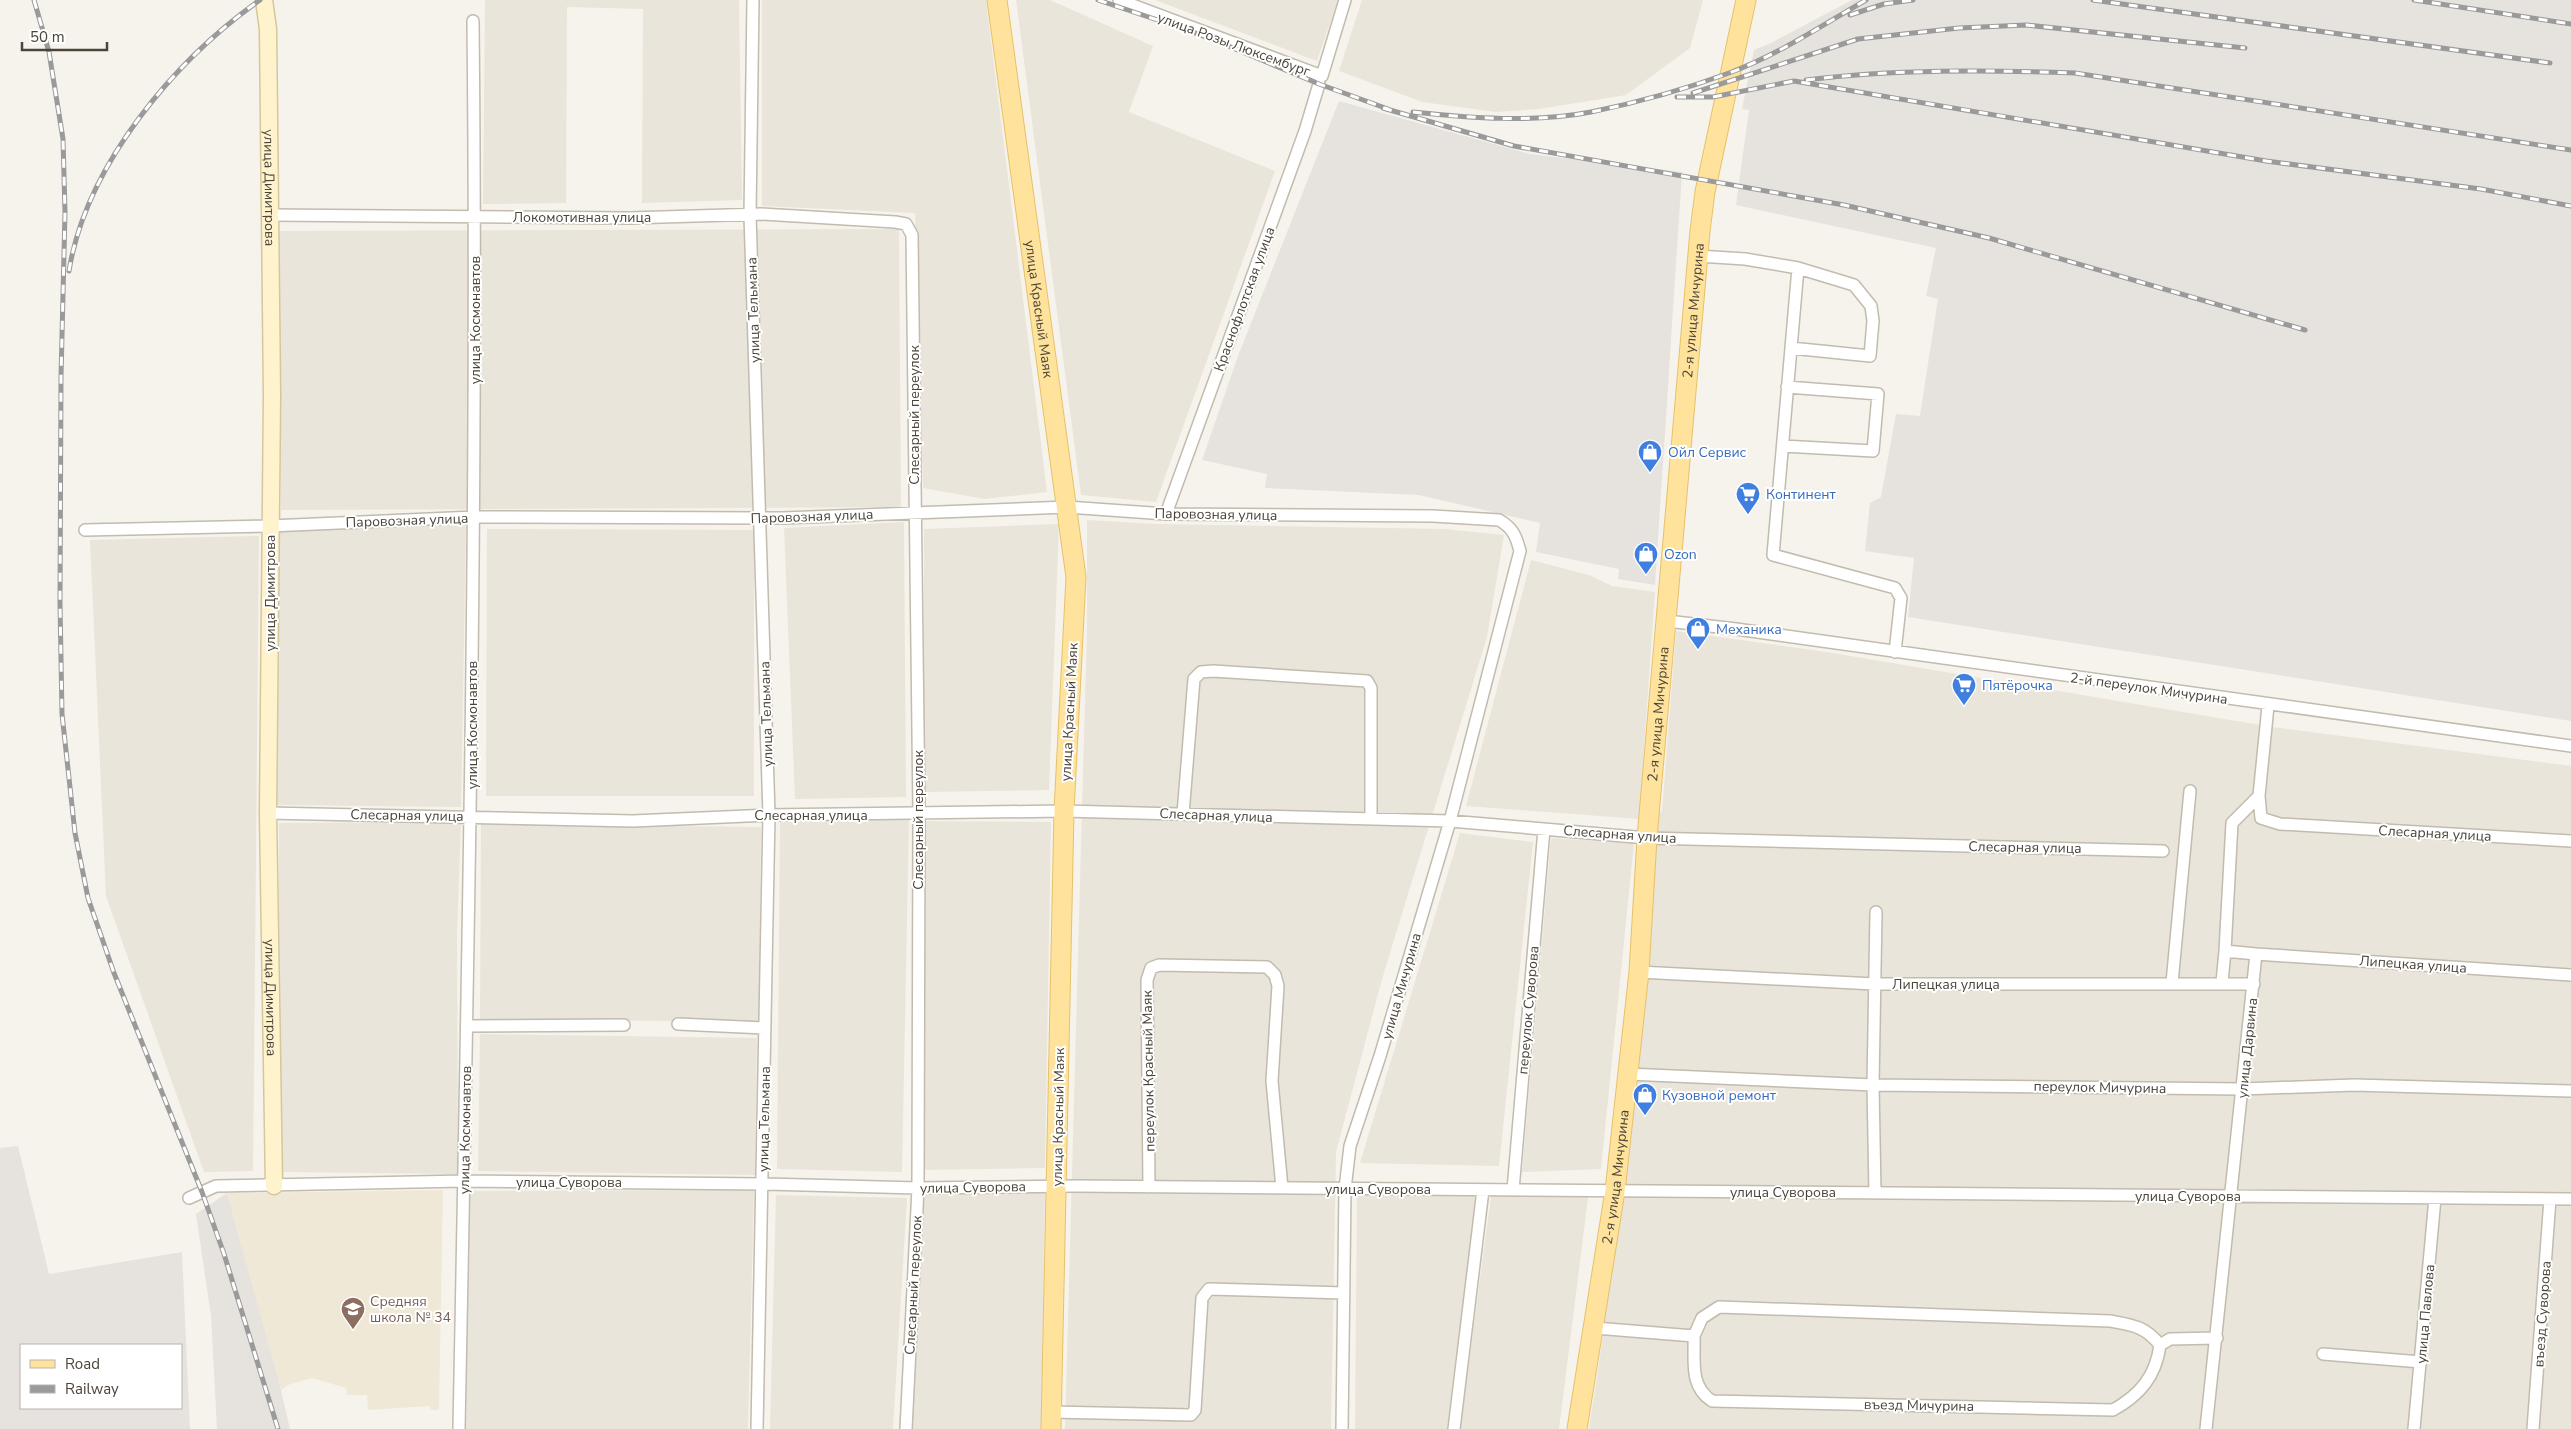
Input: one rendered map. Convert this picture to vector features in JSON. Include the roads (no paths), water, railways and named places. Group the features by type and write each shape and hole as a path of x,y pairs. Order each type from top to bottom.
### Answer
{"main road":[{"name":"улица Красный Маяк","path":"997,0 1076,577 1064,811 1051,1420"},
{"name":"2-я улица Мичурина","path":"1577,1429 1595,1328 1615,1191 1639,972 1648,838 1705,192 1746,0"}],"street":[{"name":"улица Димитрова","path":"264,0 268,29 270,526 268,813 274,1186"},
{"name":"улица Тельмана","path":"753,0 750,215 770,815 757,1429"},
{"name":"улица Розы Люксембург","path":"1119,0 1321,80"},
{"name":"Краснофлотская улица","path":"1166,514 1305,130 1345,0"},
{"name":"улица Космонавтов","path":"459,1429 471,816 474,517 475,217 473,21"},
{"name":"Локомотивная улица","path":"269,214 629,218 750,215 895,222"},
{"name":"Слесарный переулок","path":"895,222 906,224 912,235 919,814 918,1188 906,1429"},
{"path":"1698,256 1745,260 1798,268 1854,285 1870,306 1873,321 1870,356 1791,348"},
{"path":"1798,268 1773,555 1895,588 1901,598 1895,652"},
{"path":"1783,446 1873,451 1878,394 1787,387"},
{"name":"Паровозная улица","path":"85,530 270,526 474,517 760,518 1067,507 1166,514 1433,516 1499,520 1509,525 1515,533 1520,551"},
{"name":"улица Мичурина","path":"1342,1429 1345,1189 1350,1146 1380,1056 1450,821 1520,551"},
{"name":"2-й переулок Мичурина","path":"1667,622 1895,652 2268,706 2571,746"},
{"path":"1183,814 1194,679 1201,672 1213,671 1367,681 1371,688 1371,819"},
{"path":"2222,982 2226,951 2232,823 2259,796 2268,706"},
{"path":"2172,982 2190,791"},
{"name":"Слесарная улица","path":"2259,796 2261,818 2280,824 2571,841"},
{"name":"Слесарная улица","path":"268,813 633,821 770,815 1064,811 1450,821 1648,838 2163,851"},
{"name":"переулок Суворова","path":"1513,1190 1544,829"},
{"path":"1875,1193 1873,1085 1876,912"},
{"path":"2226,951 2256,954"},
{"name":"Липецкая улица","path":"2256,954 2571,975"},
{"name":"улица Дарвина","path":"2206,1429 2217,1338 2229,1196 2256,954"},
{"name":"переулок Красный Маяк","path":"1149,1187 1147,980 1151,968 1160,965 1267,968 1275,975 1278,986 1272,1081 1282,1188"},
{"name":"Липецкая улица","path":"1639,972 1874,984 2172,982 2254,984"},
{"path":"678,1024 765,1028"},
{"path":"467,1026 624,1025"},
{"name":"переулок Мичурина","path":"1628,1074 1873,1085 2242,1089 2354,1085 2571,1091"},
{"name":"улица Суворова","path":"188,1198 216,1186 464,1181 762,1184 918,1188 1057,1186 2571,1199"},
{"path":"1454,1429 1483,1190"},
{"name":"улица Павлова","path":"2414,1429 2422,1362 2435,1198"},
{"name":"въезд Суворова","path":"2533,1429 2550,1199"},
{"path":"1051,1420 1191,1415 1195,1410 1202,1298 1209,1289 1344,1293"},
{"path":"1595,1328 1694,1336 1697,1325 1702,1318 1719,1307 2110,1321 2134,1326 2150,1332 2160,1345 2170,1339 2217,1338"},
{"name":"въезд Мичурина","path":"1694,1336 1696,1384 1702,1394 1712,1401 2113,1410 2133,1399 2145,1384 2158,1361 2160,1345"},
{"path":"2323,1354 2422,1362"}],"railway":[{"path":"34,0 49,52 63,139 65,212 61,377 60,603 62,714 75,833 88,898 114,973 202,1192 224,1254 278,1429"},
{"path":"69,271 79,231 94,192 114,154 139,118 167,84 197,53 260,0"},
{"path":"1098,0 1202,35 1319,84 1388,109"},
{"path":"1413,112 1479,118 1525,118 1591,112 1625,104 1695,85 1747,66 1799,40 1866,0"},
{"path":"1850,15 1884,4 1913,0"},
{"path":"2093,0 2550,63"},
{"path":"2414,0 2571,24"},
{"path":"1693,93 1858,39 1959,28 2026,25 2245,48"},
{"path":"1806,80 1839,76 1940,71 2075,73 2571,150"},
{"path":"1677,97 1713,97 1794,81 2266,161 2481,189 2571,206"},
{"path":"1383,108 1514,146 1844,205 1989,238 2305,330"}],"place":[{"name":"Ойл Сервис","path":"1650,473"},
{"name":"Континент","path":"1748,515"},
{"name":"Ozon","path":"1646,575"},
{"name":"Механика","path":"1698,650"},
{"name":"Пятёрочка","path":"1964,706"},
{"name":"Кузовной ремонт","path":"1645,1116"},
{"name":"Средняя школа № 34","path":"353,1330"}]}
